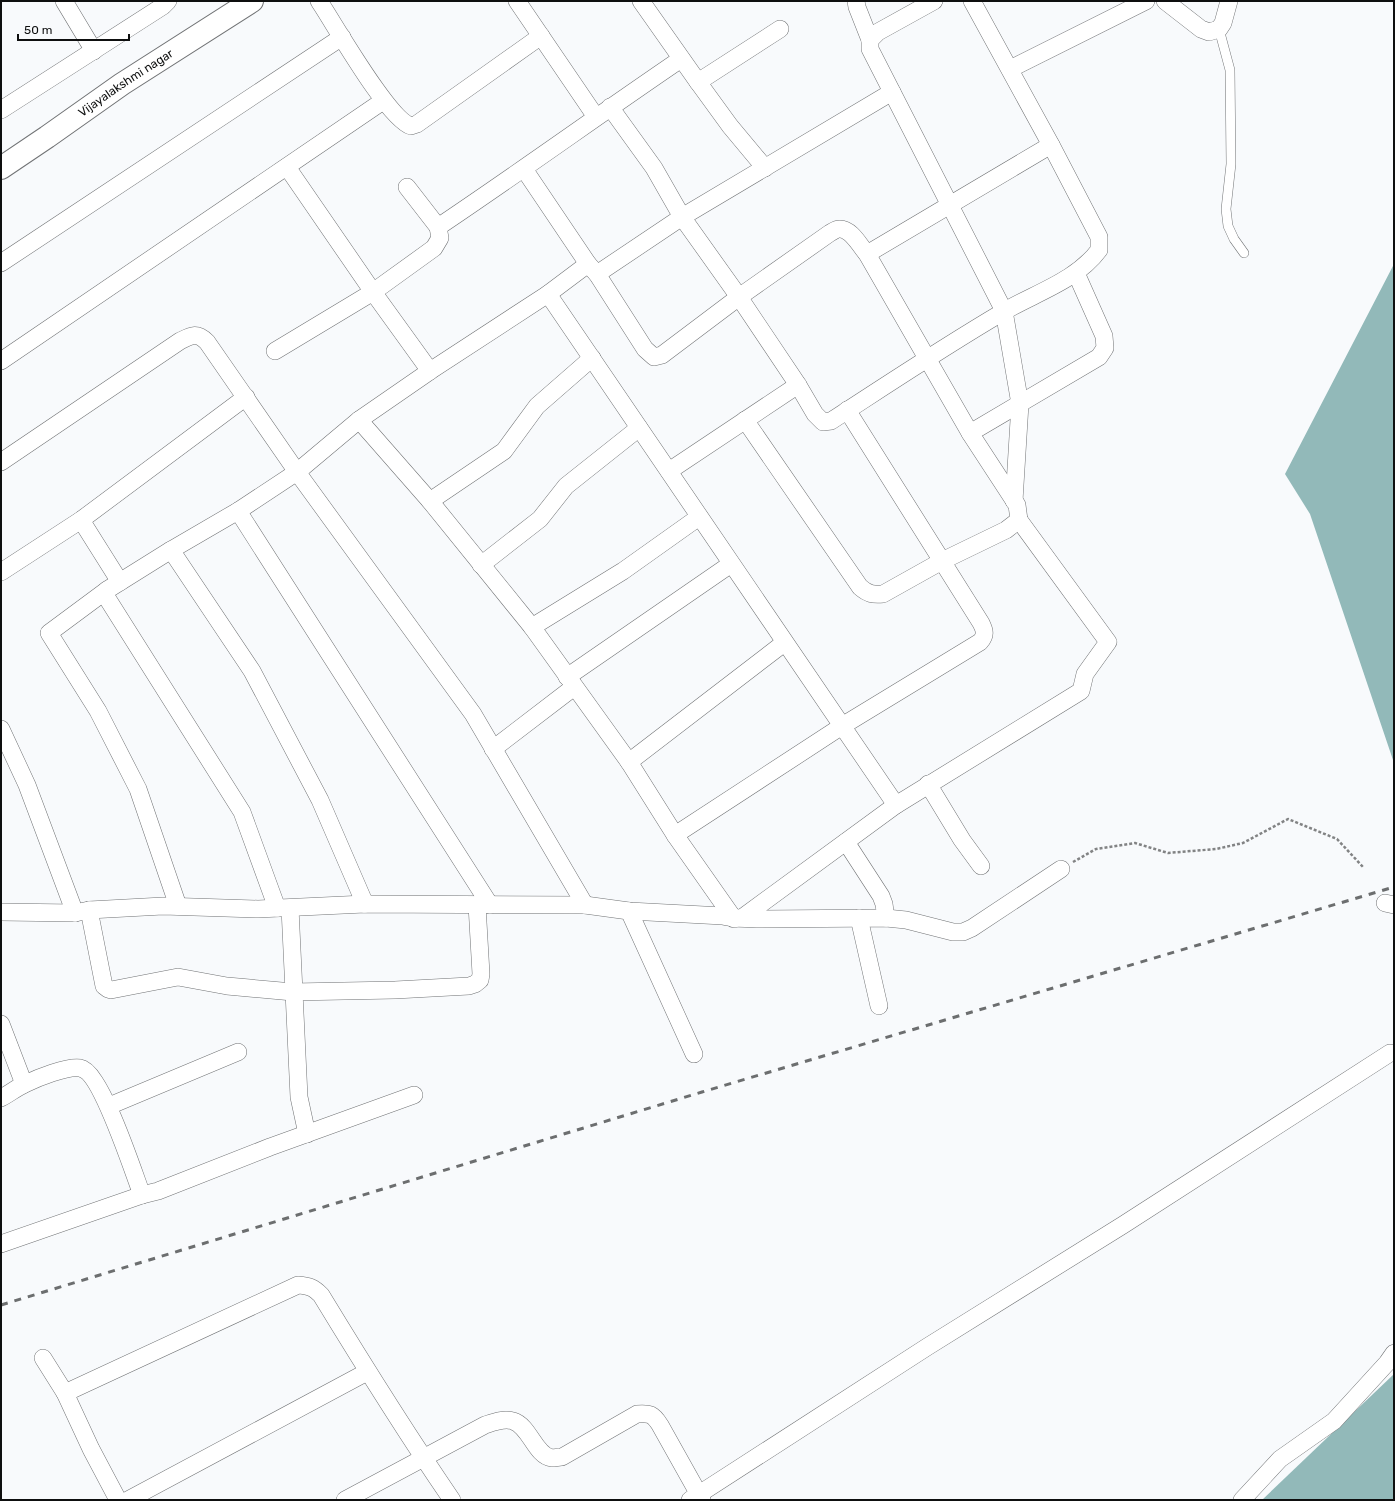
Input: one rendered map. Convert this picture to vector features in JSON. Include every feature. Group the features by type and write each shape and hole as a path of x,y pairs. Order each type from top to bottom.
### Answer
{"street":[{"path":"64,1 94,51"},
{"path":"1,110 163,6 168,1"},
{"name":"Vijayalakshmi nagar","path":"1,168 122,84 252,1"},
{"path":"319,1 383,101 406,125 411,126 416,124 541,36"},
{"path":"517,1 596,117"},
{"path":"856,1 870,40 870,49 1004,311 1020,404 1014,501"},
{"path":"870,40 878,32 934,1"},
{"path":"610,107 654,168 682,217 798,385 815,414 823,422 831,421 1004,311 1076,273 1092,260 1100,250 1099,237 1051,145 972,1"},
{"path":"1010,69 1146,1"},
{"path":"1165,1 1201,29 1209,32 1219,29 1223,23 1229,1"},
{"path":"643,2 681,59 730,126 765,168"},
{"path":"698,82 780,29"},
{"path":"1,263 342,37"},
{"path":"438,227 681,59"},
{"path":"178,906 138,789 98,711 49,633 114,586 171,550 238,511 297,472 359,420 430,371 548,294 682,217 892,92"},
{"path":"1,361 383,101"},
{"path":"866,254 951,206 1051,145"},
{"path":"287,167 373,292 430,371"},
{"path":"524,169 645,349 654,357 662,355 738,297 830,233 838,229 846,230 866,254 970,433 1017,505 1019,520 1108,642 1086,674 1081,691 896,805 738,918"},
{"path":"275,351 373,292 434,248 440,238 438,227 408,187"},
{"path":"970,433 1099,357 1105,348 1104,336 1076,273"},
{"path":"548,294 784,643 896,805"},
{"path":"1,462 180,341 195,335 201,336 207,342 246,397 297,472 473,714 586,905"},
{"path":"430,501 504,451 537,406 592,358"},
{"path":"669,471 798,385"},
{"path":"1,572 81,520 246,397"},
{"path":"675,835 842,726 980,642 984,636 985,630 981,623 847,410"},
{"path":"359,420 430,501 532,627 629,762 675,835 738,918"},
{"path":"745,420 860,588 868,593 875,595 883,594 942,561 1006,530 1019,520"},
{"path":"481,565 540,519 566,486 638,428"},
{"path":"1,729 82,911 104,986 108,989 111,990 178,977 227,986 293,992 395,990 469,986 476,984 480,980 481,974 484,905 238,511"},
{"path":"532,627 624,571 699,517"},
{"path":"81,520 114,586"},
{"path":"171,550 252,671 320,800 365,904"},
{"path":"493,749 571,682 731,564"},
{"path":"114,586 106,594 107,598 242,812 283,908 293,992 299,1097 307,1134"},
{"path":"629,762 784,643"},
{"path":"928,784 962,840 981,866"},
{"path":"846,842 881,896 886,918"},
{"path":"1,912 82,911 178,906 258,909 365,904 586,905 629,911 758,919 886,918 906,920 953,932 963,932 972,928 1061,870"},
{"path":"629,911 694,1054"},
{"path":"858,918 879,1006"},
{"path":"1,1024 24,1084"},
{"path":"109,1106 238,1052"},
{"path":"344,1500 423,1459 485,1424 501,1420 512,1420 522,1426 543,1454 551,1458 562,1457 637,1414 647,1413 655,1417 660,1425 697,1498 921,1351 1123,1225 1390,1053"},
{"path":"1,1098 24,1084 67,1068 82,1068 88,1072 95,1081 109,1106 142,1195"},
{"path":"1,1244 142,1195 158,1191 414,1095"},
{"path":"65,1393 298,1285 307,1286 314,1288 321,1295 367,1372 423,1459 452,1500"},
{"path":"1242,1500 1280,1459 1334,1421 1387,1363 1394,1353"},
{"path":"43,1358 65,1393 91,1449 118,1500"},
{"path":"128,1500 367,1372"}],"lane":[{"path":"1219,29 1230,70 1231,164 1226,209 1228,226 1234,239 1244,253"}],"path":[{"path":"1061,870 1096,849 1135,843 1168,853 1216,849 1243,844 1288,819 1337,839 1363,867"}],"water":[{"path":"1394,264 1394,763 1310,514 1285,474"},
{"path":"1394,1374 1394,1500 1262,1500"}],"railway":[{"path":"1,1305 702,1092 1394,887"}]}
